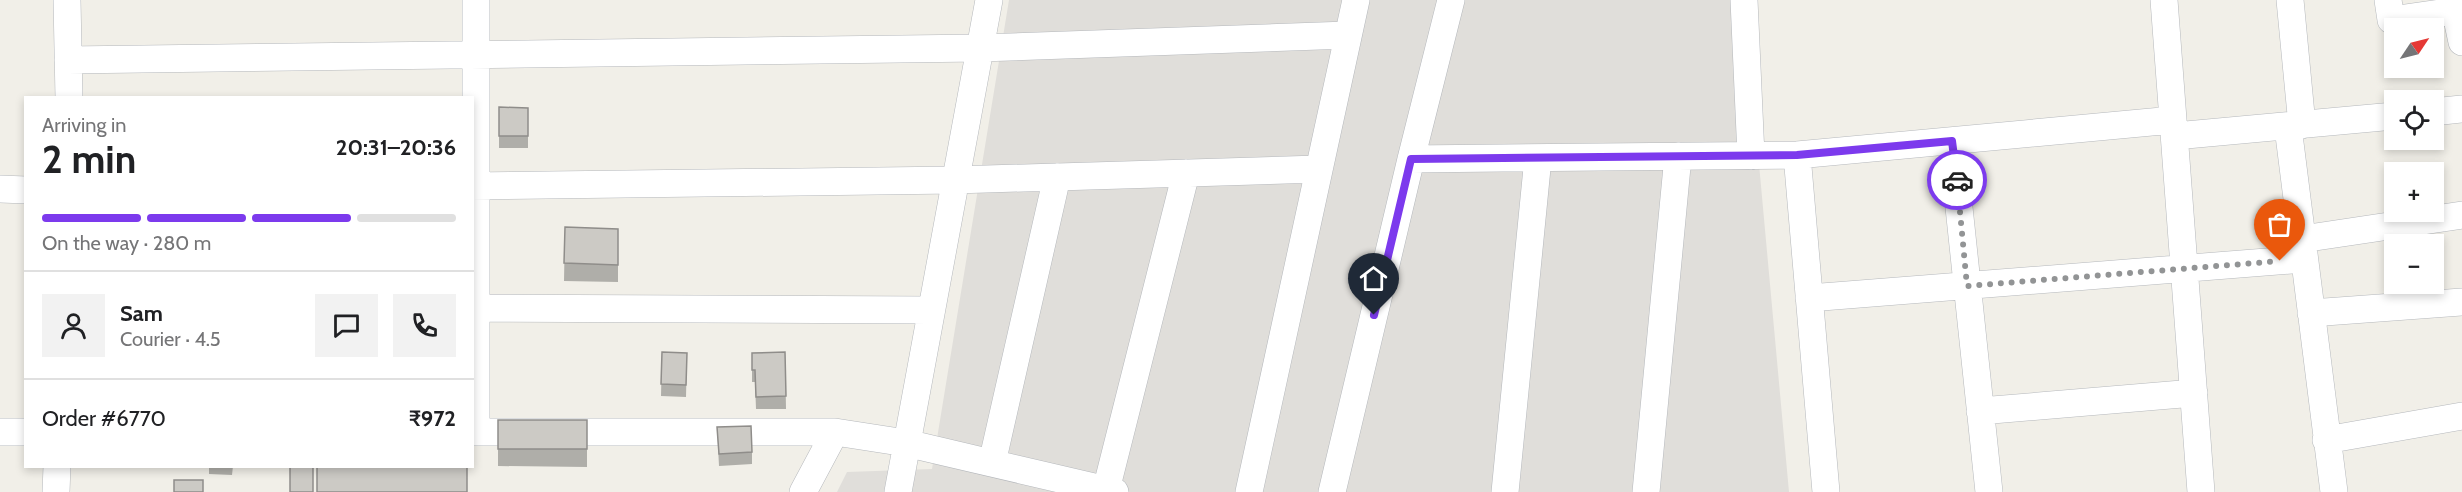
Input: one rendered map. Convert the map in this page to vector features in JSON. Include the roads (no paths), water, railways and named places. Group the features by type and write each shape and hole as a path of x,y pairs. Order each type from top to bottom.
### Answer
{"street":[{"path":"67,0 69,96"},
{"path":"476,0 474,432 835,432 906,442 1110,491 1186,173"},
{"path":"898,492 989,0"},
{"path":"1249,492 1356,0"},
{"path":"1332,492 1451,0"},
{"path":"1744,0 1751,156"},
{"path":"2164,0 2201,492"},
{"path":"2290,0 2303,249 2334,492"},
{"path":"2388,0 2391,20 2454,6 2462,42"},
{"path":"68,60 980,48 1348,35"},
{"path":"2444,111 2462,109"},
{"path":"1411,159 1797,155 1952,141 2174,128 2295,126 2384,117"},
{"path":"1952,141 1989,492"},
{"path":"1797,155 1826,492"},
{"path":"1646,492 1678,156"},
{"path":"1505,492 1538,158"},
{"path":"474,186 955,180 1319,169"},
{"path":"992,463 1057,177"},
{"path":"0,189 24,190"},
{"path":"1809,298 2185,269 2303,249 2462,215"},
{"path":"2310,313 2462,302"},
{"path":"474,308 931,310"},
{"path":"1980,411 2194,393"},
{"path":"2326,440 2462,416"},
{"path":"0,432 24,432"},
{"path":"803,492 835,432"},
{"path":"56,492 57,468"}]}
